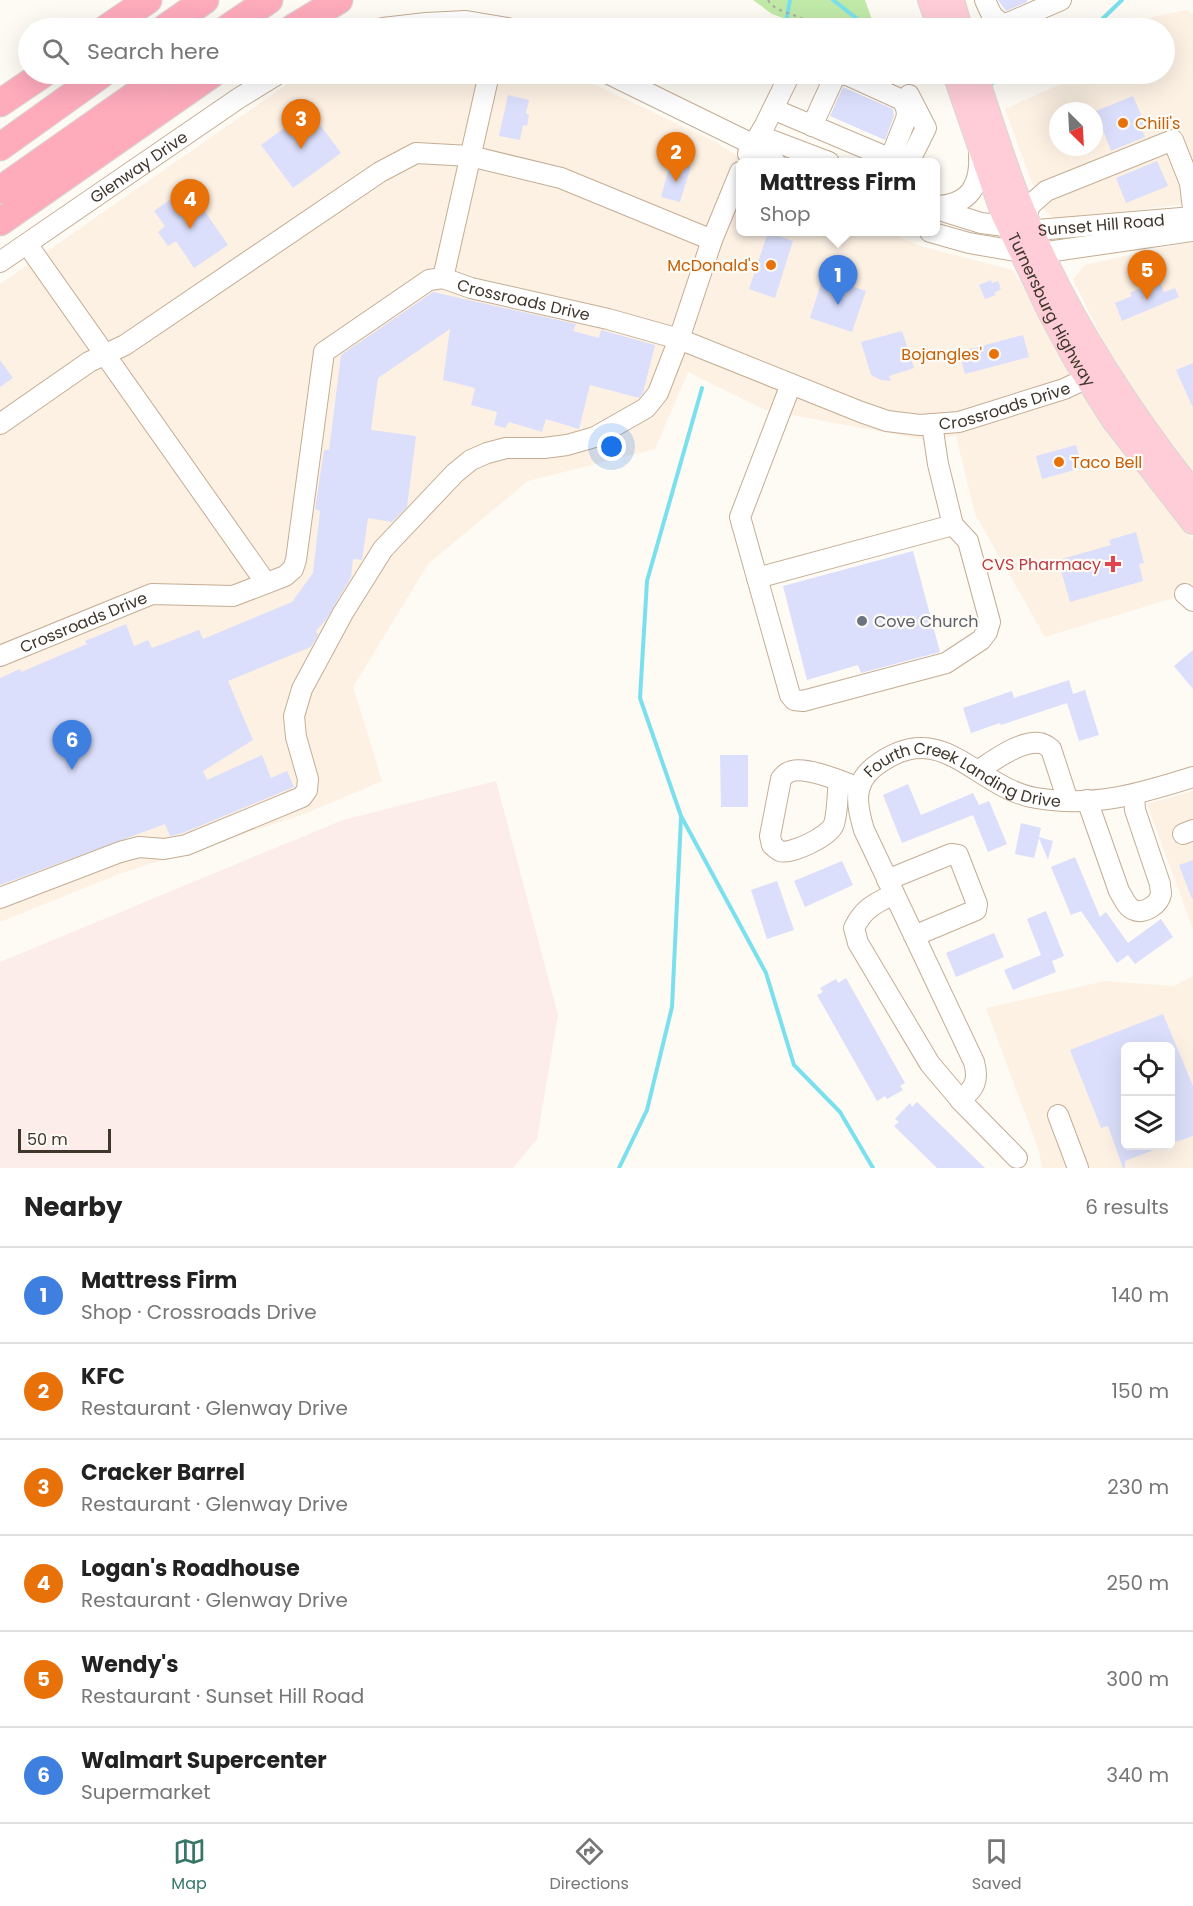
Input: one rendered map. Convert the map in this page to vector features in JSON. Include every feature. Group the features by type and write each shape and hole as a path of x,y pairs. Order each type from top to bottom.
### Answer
{"highway":[{"path":"122,18 148,0"},
{"path":"179,18 205,0"},
{"path":"243,18 269,0"},
{"path":"290,18 316,0"},
{"path":"309,18 339,0"},
{"path":"0,103 28,84"},
{"path":"0,147 88,84"},
{"path":"0,190 151,84"},
{"path":"0,222 197,84"},
{"path":"177,98 201,84"}],"main road":[{"name":"Turnersburg Highway","path":"960,84 987,141 1031,253 1069,309 1118,427 1193,522"},
{"name":"Turnersburg Highway","path":"977,84 987,141"},
{"name":"Turnersburg Highway","path":"1096,374 1147,433 1193,493"}],"street":[{"path":"1020,18 1061,0"},
{"path":"947,15 986,2 995,18"},
{"name":"Glenway Drive","path":"0,262 262,84"},
{"path":"443,278 487,84"},
{"path":"627,84 748,153 766,158"},
{"path":"748,153 785,84"},
{"path":"808,124 822,84"},
{"path":"808,124 831,84"},
{"path":"867,84 902,100 906,106 908,112 900,158"},
{"path":"897,84 905,87 926,128 901,158"},
{"path":"773,109 892,158"},
{"path":"748,153 771,140 818,158"},
{"path":"940,208 968,219 1023,228 1030,205 1046,190 1173,140 1190,183 1193,209"},
{"path":"987,141 1018,183 1028,188 1046,190"},
{"path":"940,206 961,200 974,188 987,141"},
{"path":"0,424 89,362 125,345 382,170 416,153 470,156 561,178 712,240"},
{"path":"0,898 120,852 140,847 165,849 186,845 302,797 307,790 309,779 296,737 294,716 302,689 343,613 383,549 455,473 471,460 506,448 567,446 595,437 646,408 658,393 680,339 712,240 736,184"},
{"name":"Sunset Hill Road","path":"1023,228 1057,230 1193,217"},
{"name":"Sunset Hill Road","path":"1031,253 1193,231"},
{"path":"940,234 963,242 1031,253"},
{"path":"27,244 266,583"},
{"name":"Crossroads Drive","path":"0,656 152,594 233,596 285,576 293,569 324,352 429,280 443,278 471,288 680,339 887,421 920,425 959,422 1064,388 1096,374"},
{"path":"791,384 740,517 790,695 794,699 802,701 946,663 981,640 987,633 990,622 968,541 953,525 938,464 932,424"},
{"path":"757,578 953,525"},
{"path":"979,770 1000,755 1028,743 1041,742 1051,749 1078,800 1125,903 1134,910 1144,910 1155,905 1161,896 1160,884 1135,810 1134,795"},
{"name":"Fourth Creek Landing Drive","path":"960,1100 976,1085 977,1073 974,1062 864,830 857,807 859,788 869,771 888,756 908,750 931,749 945,752 1020,794 1036,798 1078,800 1104,800 1134,795 1193,777"},
{"path":"838,781 834,825 830,832 824,837 790,851 781,851 772,845 770,836 781,779 787,773 794,770 805,771 838,781 859,788"},
{"path":"914,936 976,910 977,904 958,855 951,854 890,887 861,914 854,928 858,943 930,1064 960,1100 1017,1158"},
{"path":"1058,1115 1078,1168"}],"path":[{"path":"768,0 776,9 802,18"}],"shaded area":[{"path":"1187,10 1193,15 1193,203 1083,217 1053,218 1041,207 1005,109 1061,84 1175,84 1175,18 1151,18"},
{"path":"288,84 593,84 716,142 740,158 736,158 736,236 897,236 920,246 1013,270 1100,414 1193,540 1193,592 1045,637 975,514 956,436 920,439 765,410 688,372 655,449 528,481 428,564 353,687 382,781 302,815 119,874 0,922 0,284"},
{"path":"1193,243 1193,475 1150,425 1115,366 1073,279 1085,265"},
{"path":"496,781 558,1015 537,1139 513,1168 0,1168 0,962 343,820"},
{"path":"1193,791 1193,929 1147,804"},
{"path":"1193,976 1193,1168 1042,1168 1039,1151 986,1008 1105,981 1174,986"}],"green space":[{"path":"753,0 865,0 871,18 783,18 772,14"}],"building":[{"path":"998,0 1027,0 1027,2 1006,11"},
{"path":"843,87 893,109 894,116 885,140 830,116"},
{"path":"508,95 529,100 526,113 529,115 527,126 523,125 520,140 499,136"},
{"name":"Chili's","path":"1133,96 1146,126 1141,128 1145,137 1111,151 1103,130 1103,108"},
{"path":"309,110 341,153 293,188 261,145"},
{"path":"671,161 691,166 680,202 661,197"},
{"path":"1157,161 1168,186 1126,203 1116,178"},
{"path":"188,187 228,245 194,268 176,241 168,246 158,232 165,226 154,211"},
{"name":"McDonald's","path":"767,236 779,236 793,241 775,298 749,289"},
{"path":"823,277 866,291 852,332 810,318"},
{"path":"991,280 992,283 998,281 1001,289 994,293 996,295 985,299 979,285"},
{"path":"1159,280 1164,292 1175,288 1179,297 1122,321 1115,303 1132,296 1130,293"},
{"path":"433,292 576,324 573,331 599,338 601,330 655,345 643,393 639,398 590,385 579,429 546,419 542,432 509,422 505,428 494,425 497,412 471,405 475,388 443,380 450,329 378,378 371,430 416,436 407,507 392,522 368,518 362,560 353,559 351,577 326,620 316,631 318,635 311,647 228,681 253,740 203,771 207,780 262,755 271,778 287,771 294,787 183,833 170,836 165,824 0,885 0,678 20,669 21,672 87,644 85,641 126,624 134,646 148,640 152,648 199,630 203,639 292,602 313,573 320,511 315,509 324,450 329,450 341,355"},
{"path":"902,331 914,368 889,376 891,381 881,380 871,375 861,342"},
{"name":"Bojangles'","path":"1023,335 1029,357 965,374 959,352"},
{"path":"0,360 13,378 0,387"},
{"path":"1193,363 1193,408 1176,370"},
{"name":"Taco Bell","path":"1076,445 1082,468 1042,479 1036,456"},
{"name":"CVS Pharmacy","path":"1136,532 1144,563 1139,564 1143,581 1070,602 1058,560 1111,545 1109,540"},
{"name":"Cove Church","path":"913,551 940,652 861,673 858,665 807,680 783,586"},
{"path":"1193,650 1193,689 1174,666"},
{"path":"1069,680 1073,694 1085,690 1099,735 1079,741 1067,703 971,733 963,708 1012,691 1014,698"},
{"path":"720,755 748,755 748,807 721,807"},
{"path":"908,784 921,815 973,793 979,805 989,801 1007,844 988,852 973,815 902,843 883,795"},
{"path":"1021,823 1041,828 1039,837 1053,841 1048,860 1039,838 1034,858 1015,854"},
{"path":"1075,857 1100,917 1106,912 1128,943 1161,919 1173,937 1135,964 1128,955 1117,963 1081,911 1071,915 1051,867"},
{"path":"1193,860 1193,899 1192,899 1179,865"},
{"path":"842,861 853,885 805,907 794,881"},
{"path":"777,881 794,930 767,939 751,890"},
{"path":"1046,911 1064,956 1052,961 1056,972 1013,990 1004,970 1041,955 1027,919"},
{"path":"994,933 1004,957 956,977 946,953"},
{"path":"846,978 905,1083 900,1086 903,1090 887,1099 885,1096 877,1101 817,995 823,992 820,988 836,979 838,983"},
{"path":"1163,1014 1175,1042 1121,1042 1121,1150 1154,1150 1125,1161 1125,1168 1123,1168 1108,1126 1101,1128 1070,1050"},
{"path":"1175,1043 1193,1086 1193,1136 1175,1142"},
{"path":"917,1102 985,1168 937,1168 894,1126 899,1122 895,1119 910,1103 912,1107"}],"waterway":[{"path":"787,18 790,0"},
{"path":"833,0 856,18"},
{"path":"1103,18 1122,0"},
{"path":"702,388 647,581 640,698 681,816 766,973 794,1065 840,1112 873,1168"},
{"path":"619,1168 647,1110 672,1007 681,818"}],"place":[{"name":"Chili's","path":"1123,123"},
{"name":"Cracker Barrel","path":"301,149"},
{"name":"KFC","path":"676,182"},
{"name":"Logan's Roadhouse","path":"190,229"},
{"name":"McDonald's","path":"771,265"},
{"name":"Wendy's","path":"1147,300"},
{"name":"Mattress Firm","path":"838,305"},
{"name":"Bojangles'","path":"994,354"},
{"name":"Taco Bell","path":"1059,462"},
{"name":"CVS Pharmacy","path":"1113,564"},
{"name":"Cove Church","path":"862,621"},
{"name":"Walmart Supercenter","path":"72,770"}]}
